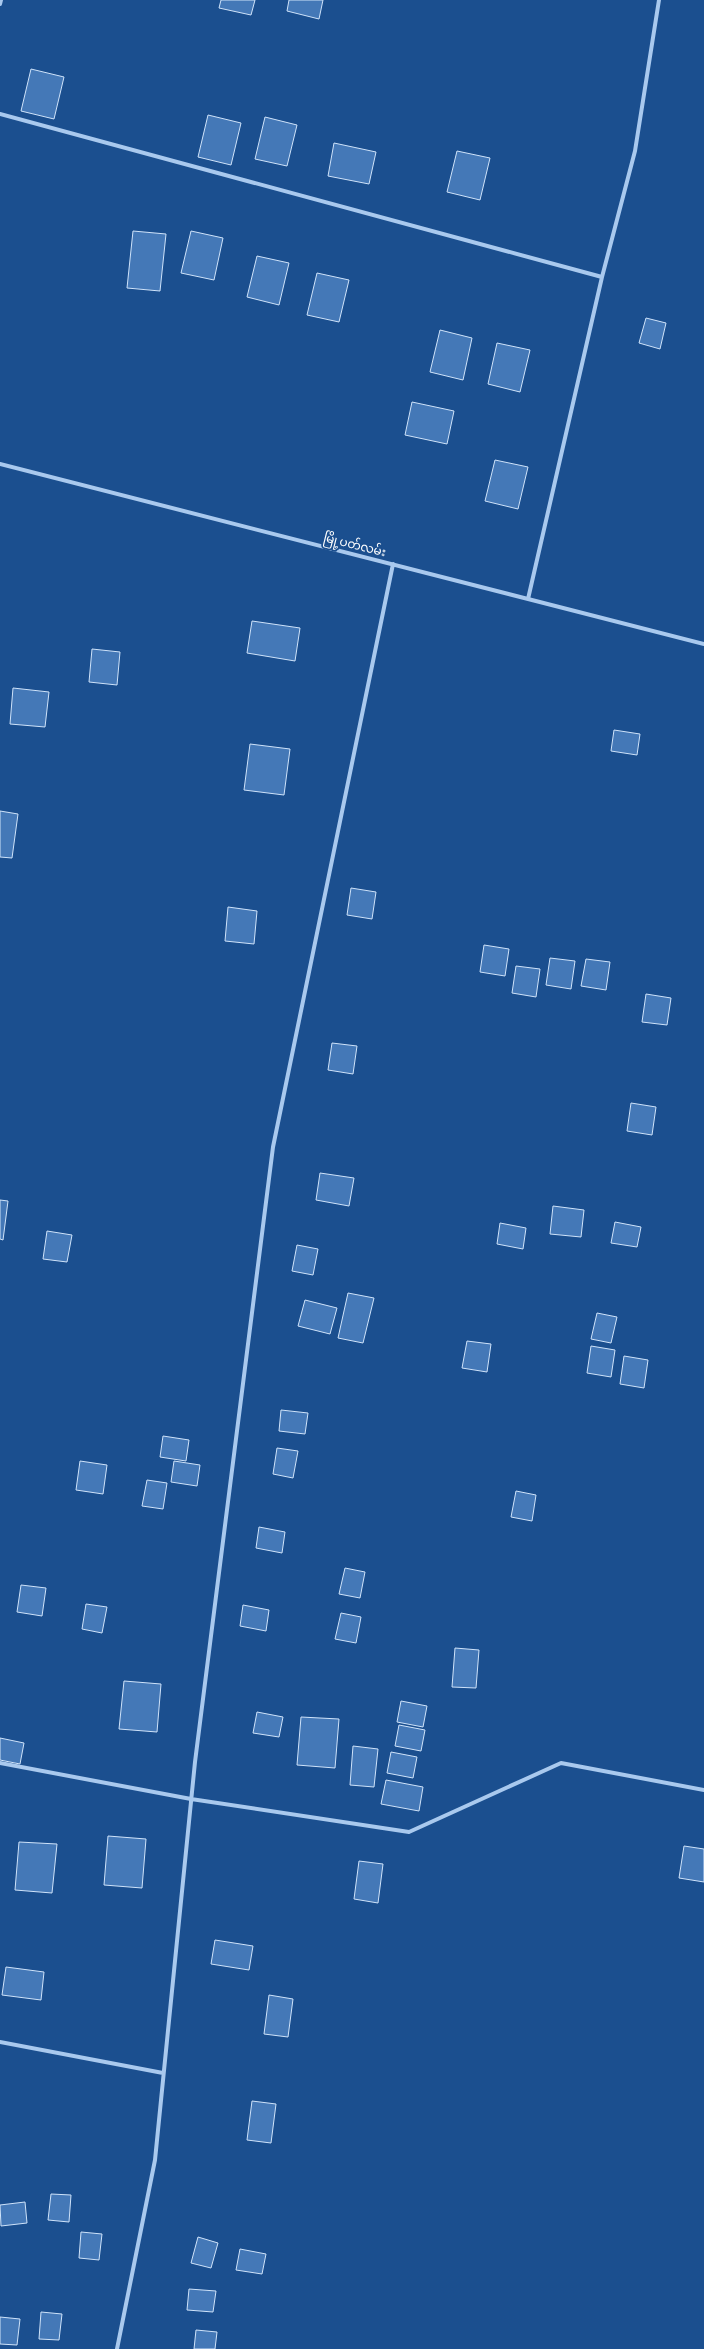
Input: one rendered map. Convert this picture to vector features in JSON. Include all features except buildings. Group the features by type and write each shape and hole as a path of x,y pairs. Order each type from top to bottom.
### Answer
{"street":[{"path":"528,599 602,277 636,151 659,0"},
{"path":"0,114 602,277"},
{"name":"မြို့ပတ်လမ်း","path":"0,464 704,644"},
{"path":"117,2349 154,2160 191,1800 273,1147 392,564"},
{"path":"0,1763 191,1800 409,1832 560,1763 704,1790"},
{"path":"0,2042 163,2073"}]}
